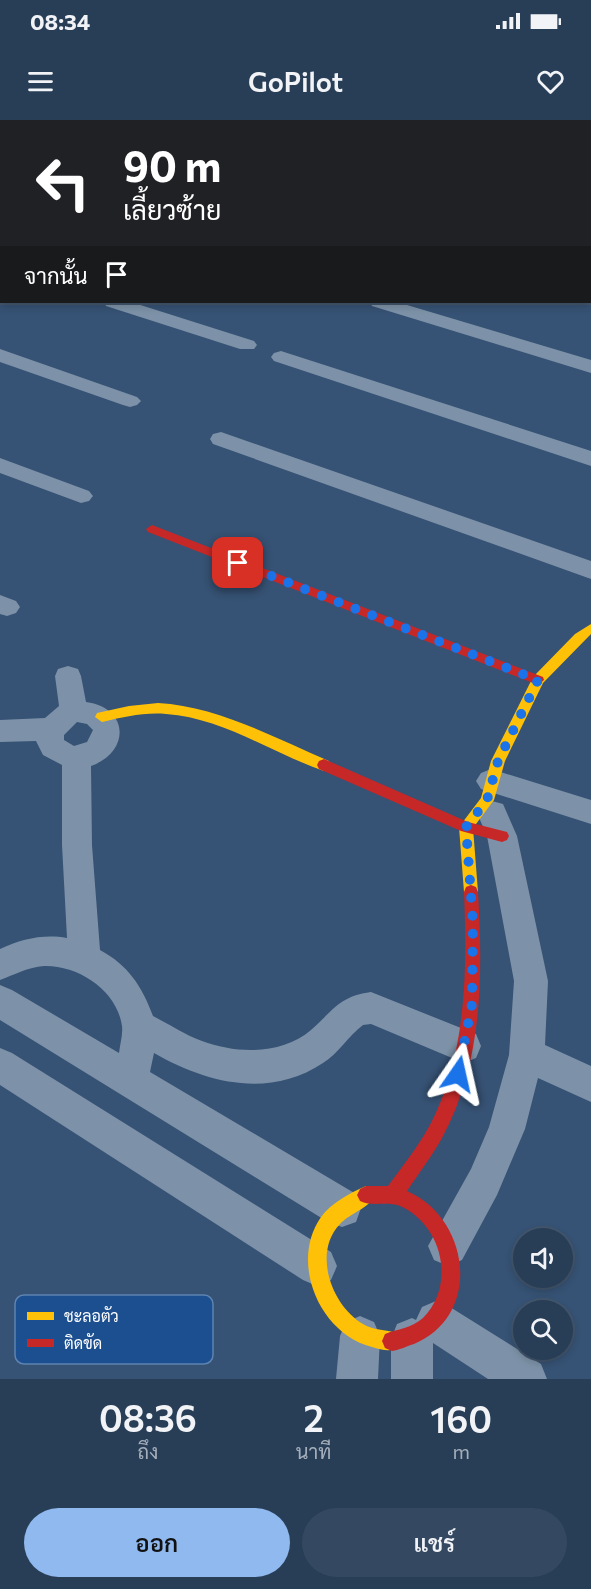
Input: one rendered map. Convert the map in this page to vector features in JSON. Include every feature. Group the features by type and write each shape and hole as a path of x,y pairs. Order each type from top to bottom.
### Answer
{"street":[{"path":"116,303 247,345"},
{"path":"382,303 591,367"},
{"path":"0,355 130,401"},
{"path":"281,357 591,459"},
{"path":"221,439 591,570"},
{"path":"0,465 81,496"},
{"path":"152,529 538,680"},
{"path":"393,1195 441,1123 458,1074 464,1046 472,1004 473,923 466,827 489,791 498,761 538,680 579,637 591,628"},
{"path":"68,676 74,711"},
{"path":"102,717 129,710 174,710 221,724 305,757 466,827 502,836"},
{"path":"74,711 93,713 102,717 107,724 108,733 105,742 98,750 76,758 56,751 50,743 52,729 60,718 74,711"},
{"path":"0,730 52,729"},
{"path":"76,758 77,845 84,957"},
{"path":"489,791 591,812"},
{"path":"448,1246 484,1182 507,1129 527,1055 531,981 502,836 489,791"},
{"path":"0,965 10,959 37,953 58,952 84,957 104,969 130,995 140,1027 131,1079"},
{"path":"0,1001 342,1208"},
{"path":"140,1027 198,1057 252,1068 296,1062 323,1042 347,1015 358,1009 371,1008 464,1046"},
{"path":"527,1055 591,1084"},
{"path":"0,1065 317,1266"},
{"path":"412,1379 424,1330 449,1298 452,1272 448,1246 435,1221 416,1204 393,1195 366,1195 342,1208 328,1223 320,1244 317,1266 323,1295 338,1320 360,1336 386,1344 424,1330 526,1379"},
{"path":"357,1379 360,1336"}],"traffic: slow":[{"path":"471,892 466,827 487,800 498,761 538,680 579,637 591,628"},
{"path":"102,717 158,709 195,714 270,741 324,765"},
{"path":"366,1195 342,1209 324,1230 319,1242 318,1268 325,1295 349,1326 364,1335 392,1341"}],"traffic: jam":[{"path":"152,529 538,680"},
{"path":"324,765 466,827 502,836"},
{"path":"393,1195 436,1132 452,1095 460,1067 466,1038 472,980 471,892"},
{"path":"366,1195 397,1196 423,1210 435,1223 450,1257 449,1294 441,1310 422,1330 392,1341"}],"route":[{"path":"238,563 538,680 498,761 487,800 466,827 473,923 472,1004 458,1074"}]}
